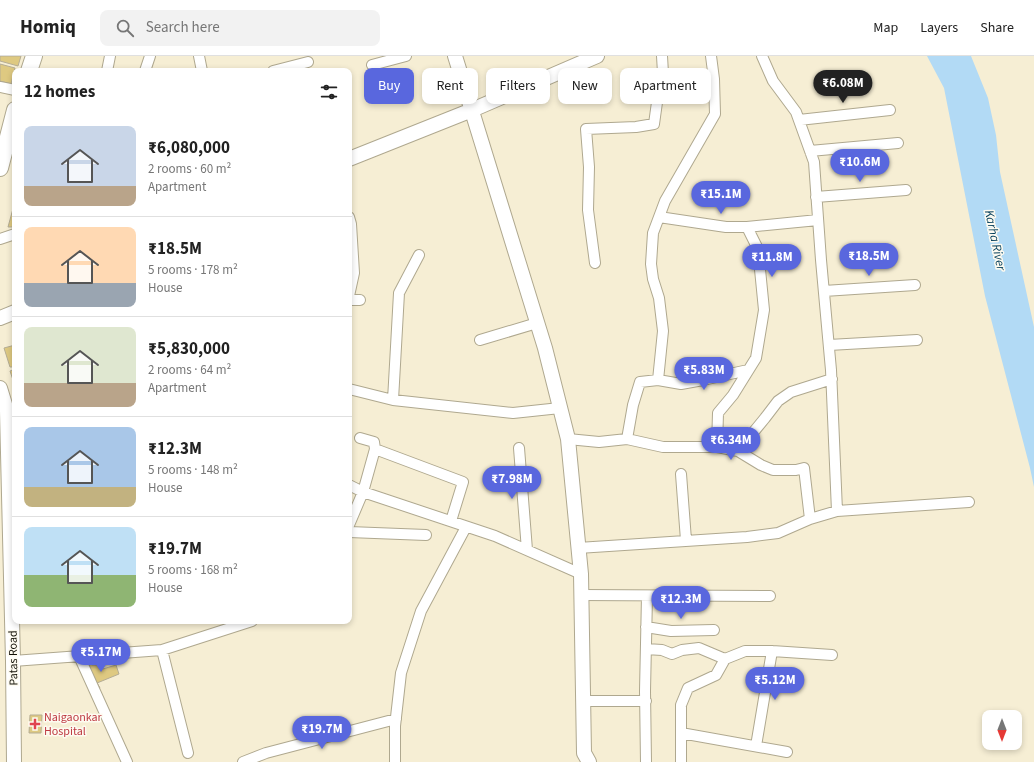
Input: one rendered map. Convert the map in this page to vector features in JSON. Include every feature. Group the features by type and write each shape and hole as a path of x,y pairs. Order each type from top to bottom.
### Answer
{"main road":[{"path":"30,68 34,56"},
{"path":"0,168 12,122"}],"street":[{"path":"108,68 110,56"},
{"path":"146,68 150,56"},
{"path":"199,56 201,68"},
{"path":"372,65 406,56"},
{"path":"455,56 545,348 568,439 581,574 584,753 588,762"},
{"path":"595,263 588,210 589,167 586,129 636,127 654,124 663,73 662,56"},
{"path":"658,380 663,331 659,298 653,279 651,264 653,233 665,201 715,114 714,79 711,56"},
{"path":"762,56 773,81 796,112 814,162 832,379 837,511"},
{"path":"352,158 472,110 593,57"},
{"path":"286,68 308,63"},
{"path":"0,87 12,89"},
{"path":"799,120 890,110"},
{"path":"810,151 898,143"},
{"path":"816,197 906,190"},
{"path":"659,217 726,227 747,227 818,220"},
{"path":"717,447 718,413 733,395 756,358 764,310 758,249 747,227"},
{"path":"0,238 12,235"},
{"path":"352,240 354,273 352,282"},
{"path":"393,400 399,293 419,255"},
{"path":"824,291 915,285"},
{"path":"352,300 360,300"},
{"path":"0,318 12,313"},
{"path":"480,340 537,323"},
{"path":"829,345 917,340"},
{"path":"627,439 633,405 640,382 658,380 680,384 748,370"},
{"path":"738,451 778,400 791,392 832,379"},
{"name":"Patas Road","path":"0,388 11,409 12,472"},
{"path":"352,390 393,400 513,413 560,408"},
{"path":"352,517 362,492 375,449 374,442 360,438"},
{"path":"568,439 599,442 627,439 663,448 717,447 738,451 761,466 774,470 796,470 804,468 810,519"},
{"path":"519,448 527,550"},
{"path":"375,449 463,482 451,522"},
{"path":"681,474 686,540"},
{"path":"352,487 362,492 495,536 581,574"},
{"path":"578,548 748,537 778,533 810,519 837,511 969,502"},
{"path":"395,762 396,719 401,673 421,611 466,527"},
{"path":"352,532 426,535"},
{"path":"582,595 770,596"},
{"path":"646,762 647,596"},
{"name":"Patas Road","path":"14,624 14,762"},
{"path":"13,661 162,650 243,624"},
{"path":"646,627 671,631 714,630"},
{"path":"646,649 662,650 672,654 682,650 699,648 725,659"},
{"path":"162,650 188,753"},
{"path":"681,762 681,706 688,688 716,675 725,659 745,651 772,651 832,655"},
{"path":"756,746 772,651"},
{"path":"79,656 127,762"},
{"path":"584,701 646,701"},
{"path":"243,762 266,753 396,719"},
{"path":"681,733 788,752"}],"water":[{"name":"Karha River","path":"927,56 971,56 988,98 996,135 1000,172 1034,327 1034,487 985,296 944,88"}],"building":[{"path":"0,56 21,56 18,66 0,61"},
{"path":"0,64 15,68 12,68 11,84 0,81"},
{"path":"12,212 12,227 8,227"},
{"path":"12,346 12,367 10,367 4,348"},
{"path":"90,663 92,665 101,665 103,669 116,665 119,674 97,683 100,688 96,689 87,668"},
{"path":"30,715 42,715 41,733 29,733"}],"place":[{"name":"Naigaonkar Hospital","path":"35,724"}]}
